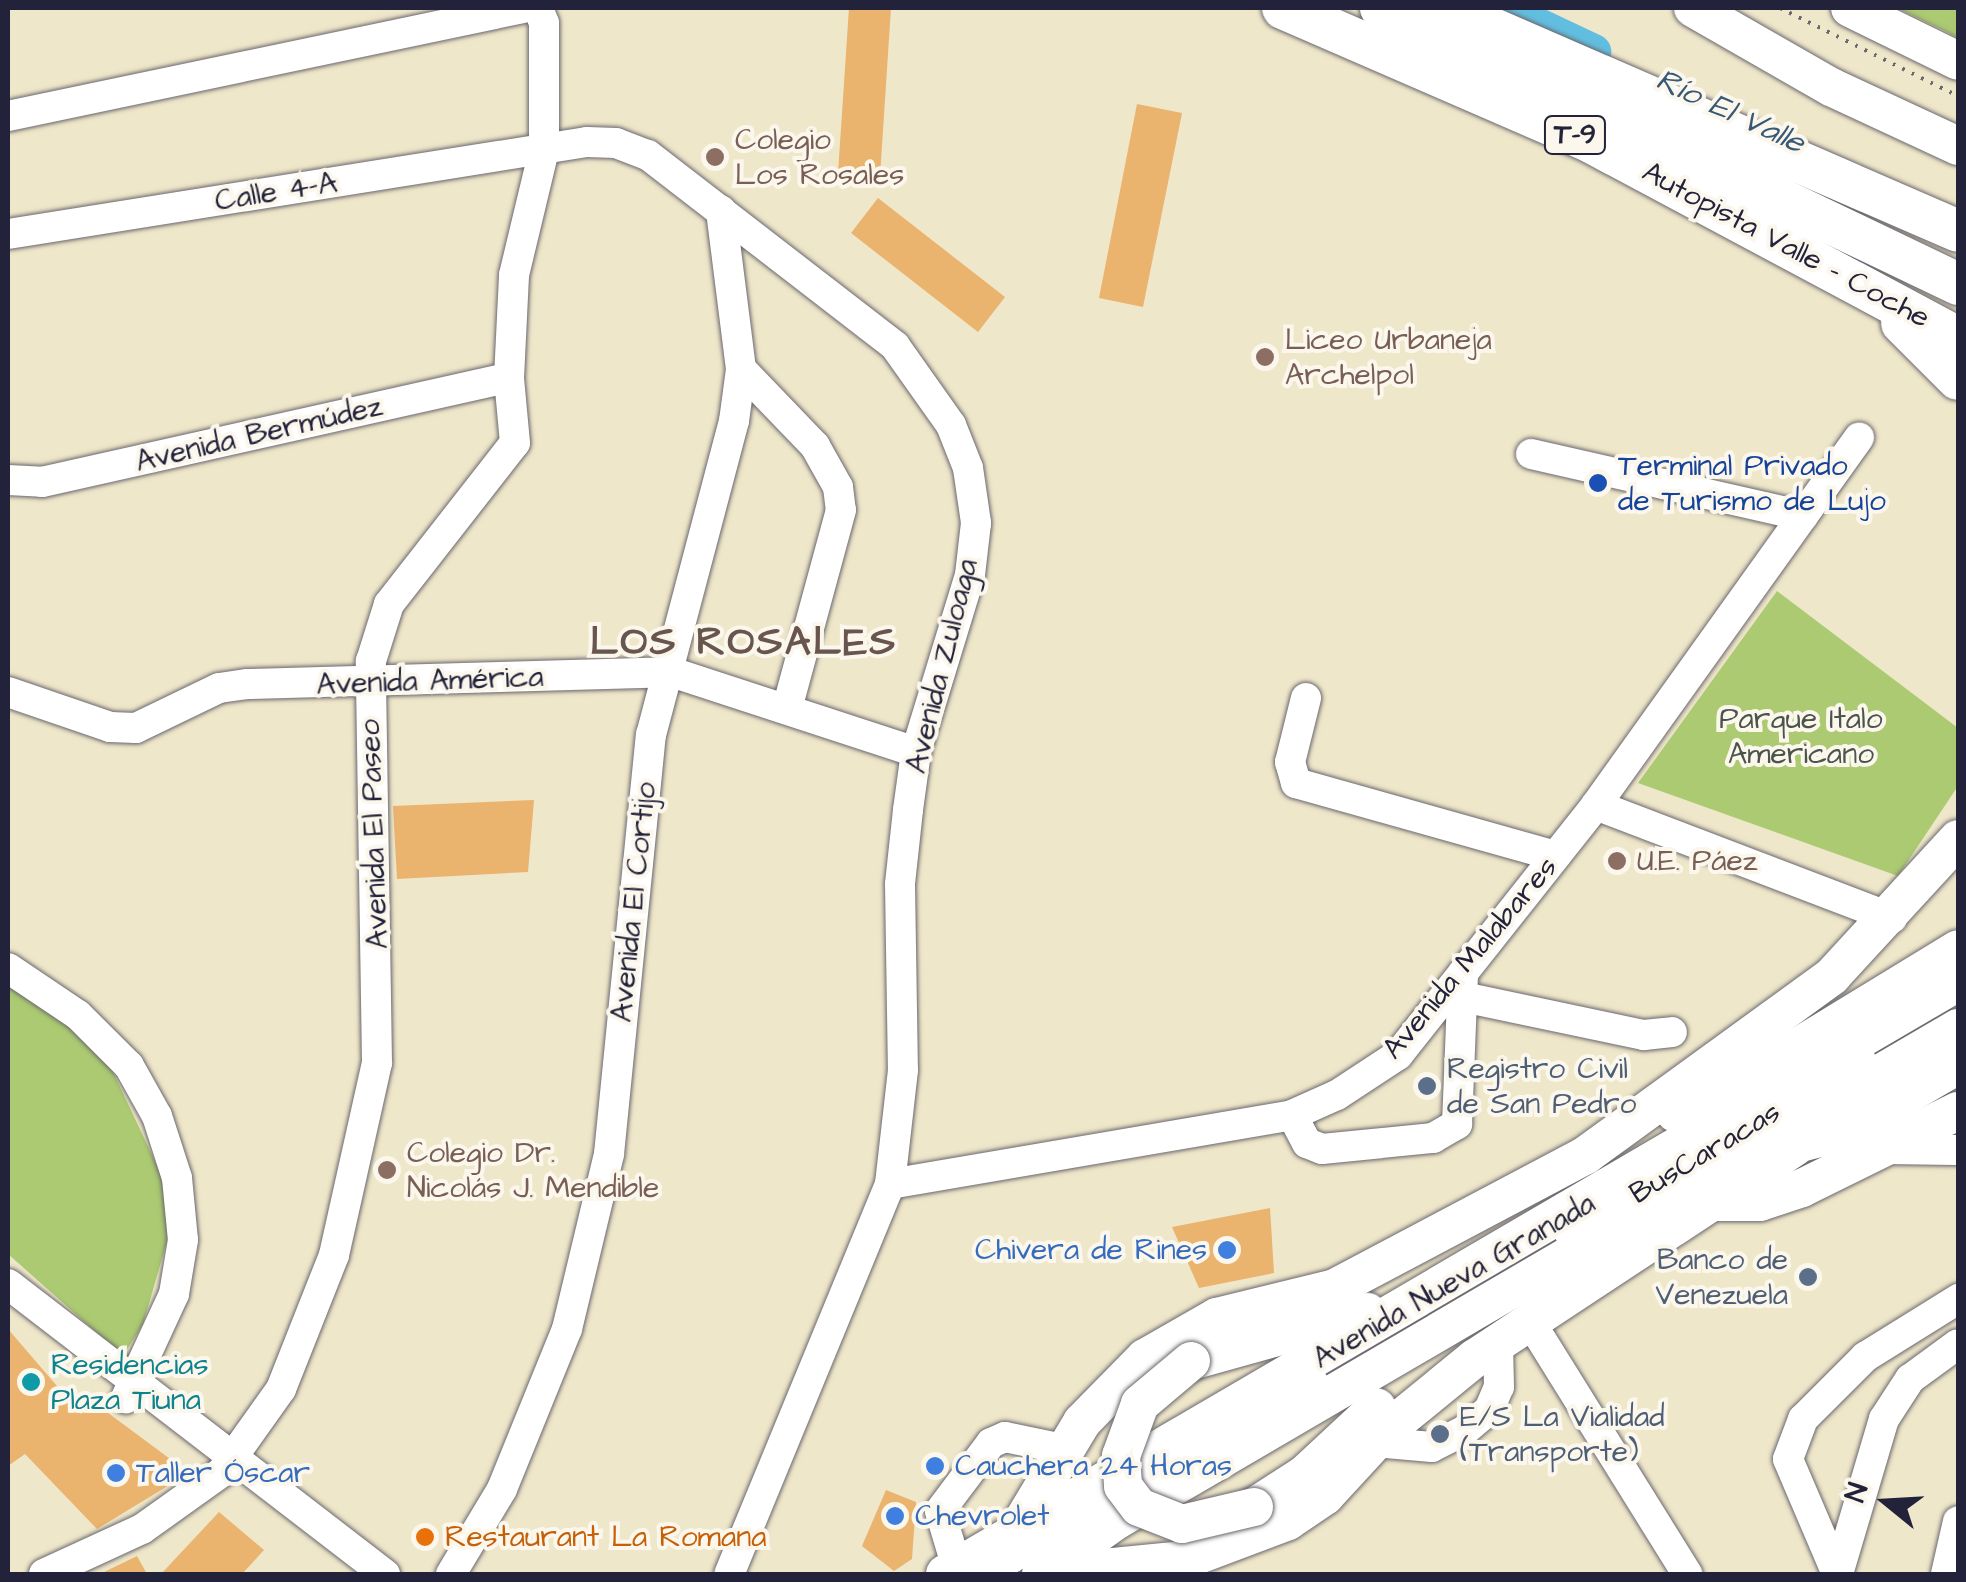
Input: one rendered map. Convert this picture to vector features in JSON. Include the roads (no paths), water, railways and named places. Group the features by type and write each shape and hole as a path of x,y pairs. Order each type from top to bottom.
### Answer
{"highway":[{"name":"Autopista Valle - Coche","path":"1283,8 1591,142 1859,280 1958,338"},
{"path":"1382,8 1952,277"},
{"name":"T-9","path":"1445,8 1958,231"},
{"path":"1859,280 1958,380"}],"main road":[{"path":"1693,8 1831,87 1958,146"},
{"path":"1850,8 1958,61"},
{"path":"1586,1156 1620,1125 1802,1000 1892,918 1958,839"},
{"path":"1013,1537 1064,1449 1114,1384 1186,1332 1242,1309 1335,1288 1432,1240 1586,1156 1747,1078 1958,949"},
{"name":"Avenida Nueva Granada","path":"962,1572 1013,1537 1440,1290 1958,982"},
{"name":"Avenida Nueva Granada","path":"1041,1574 1117,1520 1958,1028"},
{"path":"1800,1143 1843,1132 1958,1065"},
{"path":"1041,1574 1128,1572 1221,1549 1288,1521 1324,1496 1375,1442 1486,1351 1716,1202 1867,1092 1884,1072"},
{"path":"1716,1202 1760,1202 1958,1111"},
{"path":"1313,1331 1406,1279 1432,1240"},
{"path":"1440,1290 1412,1293 1313,1331 1239,1343 1190,1361 1140,1404 1121,1456 1123,1486 1139,1508 1182,1524 1254,1507 1305,1474 1380,1404 1443,1360 1486,1351"},
{"path":"1380,1404 1400,1366 1446,1328"}],"street":[{"path":"8,116 524,8"},
{"name":"Avenida El Paseo","path":"44,1574 142,1529 228,1466 281,1389 308,1329 368,1124 379,983 369,685 389,604 510,456 515,430 509,378 514,274 544,150 544,23 538,8"},
{"name":"Avenida Zuloaga","path":"544,150 616,143 648,155 895,346 942,411 968,468 976,523 970,575 916,752 900,884 902,1070 890,1184 728,1574"},
{"name":"Calle 4-A","path":"8,234 544,150"},
{"name":"Avenida El Cortijo","path":"451,1574 502,1489 567,1329 609,1154 651,735 671,672 741,369 721,210"},
{"path":"741,369 815,446 838,487 841,510 787,709"},
{"name":"Avenida Bermúdez","path":"8,480 42,482 509,378"},
{"name":"Avenida Malabares","path":"890,1184 1292,1115 1338,1096 1398,1056 1463,985 1859,438"},
{"path":"1531,454 1803,516"},
{"name":"Avenida América","path":"8,692 110,727 136,728 219,688 671,672 916,752"},
{"path":"1306,698 1290,762 1296,783 1555,856"},
{"path":"1596,804 1892,918"},
{"path":"8,968 78,1016 128,1066 156,1116 177,1178 183,1240 174,1294 129,1390"},
{"path":"1292,1115 1307,1143 1322,1149 1433,1138 1456,1124 1463,985 1644,1035 1672,1032"},
{"name":"BusCaracas","path":"962,1572 1958,1002"},
{"path":"1875,1149 1958,1150"},
{"path":"8,1284 129,1390 228,1466 356,1574"},
{"path":"1838,1574 1788,1459 1803,1419 1866,1357 1958,1299"},
{"path":"8,1309 129,1390"},
{"path":"1531,1323 1688,1574"},
{"path":"1838,1574 1884,1419 1910,1379 1958,1344"},
{"path":"1375,1442 1432,1447 1465,1430 1489,1410 1499,1387 1486,1351"},
{"path":"962,1572 940,1511 992,1444 1005,1437 1064,1449"},
{"path":"228,1466 384,1574"},
{"path":"1946,1574 1958,1521"}],"waterway":[{"name":"Río El Valle","path":"1502,8 1593,51"}],"place":[{"name":"Colegio Los Rosales","path":"715,157"},
{"name":"Liceo Urbaneja Archelpol","path":"1265,357"},
{"name":"Terminal Privado de Turismo de Lujo","path":"1598,483"},
{"name":"U.E. Páez","path":"1617,861"},
{"name":"Registro Civil de San Pedro","path":"1427,1086"},
{"name":"Colegio Dr. Nicolás J. Mendible","path":"387,1170"},
{"name":"Chivera de Rines","path":"1227,1250"},
{"name":"Banco de Venezuela","path":"1808,1277"},
{"name":"Residencias Plaza Tiuna","path":"31,1382"},
{"name":"E/S La Vialidad (Transporte)","path":"1440,1434"},
{"name":"Cauchera 24 Horas","path":"935,1466"},
{"name":"Taller Óscar","path":"116,1473"},
{"name":"Chevrolet","path":"895,1516"},
{"name":"Restaurant La Romana","path":"425,1537"}],"district":[{"name":"LOS ROSALES","path":"744,643"}],"park label":[{"name":"Parque Italo Americano","path":"1801,736"}]}
